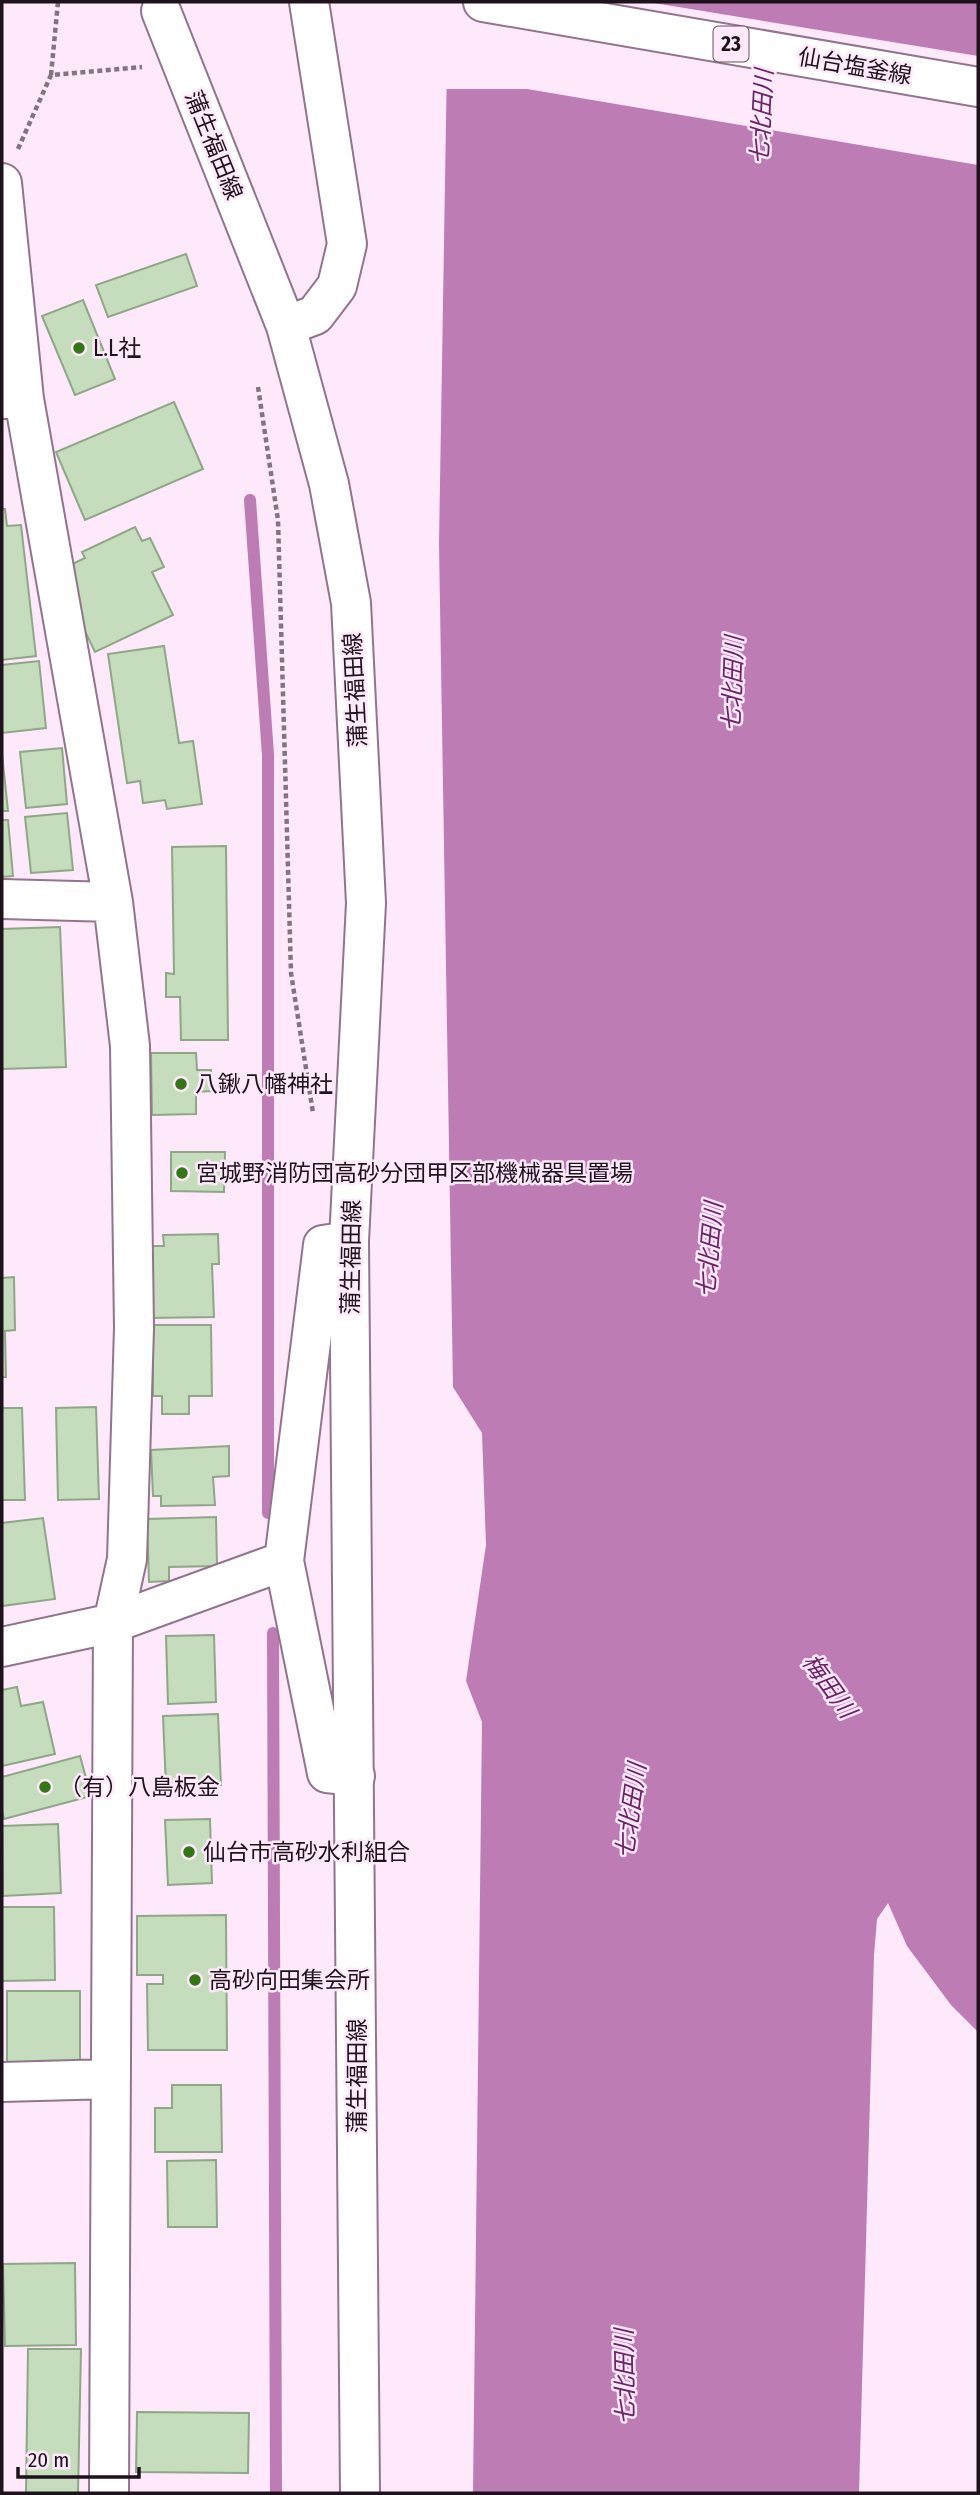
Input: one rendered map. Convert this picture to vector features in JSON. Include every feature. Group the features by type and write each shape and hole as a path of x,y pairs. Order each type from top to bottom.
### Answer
{"street":[{"path":"286,326 314,314 337,286 348,244 309,2"},
{"name":"仙台塩釜線","path":"483,2 978,87"},
{"name":"蒲生福田線","path":"161,11 286,326 329,484 351,603 366,902 349,1241 359,2493"},
{"path":"2,183 13,399 113,902 130,1046 134,1328 127,1559 113,1622 109,2493"},
{"path":"2,899 113,902"},
{"path":"349,1241 323,1245 285,1561 327,1773 355,1776"},
{"path":"2,1647 113,1622 285,1561"},
{"path":"2,2081 111,2079"}],"path":[{"path":"2,183 51,75 58,2"},
{"path":"51,75 148,66"},
{"path":"258,387 278,520 291,973 315,1122"}],"water":[{"path":"448,2 978,2 978,2032 951,2005 907,1946 888,1903 877,1919 874,1955 859,2493 473,2493 482,1722 466,1681 486,1545 482,1433 453,1387 439,544"}],"pier":[{"path":"444,2 648,2 978,56 978,165 527,89 443,89"}],"building":[{"path":"186,254 197,286 108,317 96,285"},
{"name":"L.L社","path":"83,300 115,379 75,395 42,316"},
{"path":"174,402 203,469 85,520 56,452"},
{"path":"2,509 5,509 7,526 21,525 36,656 2,660"},
{"path":"135,527 142,541 150,538 164,567 152,572 173,615 95,652 80,621 68,566 85,558 82,552"},
{"path":"164,646 179,743 193,741 202,804 167,809 165,800 143,803 140,781 127,783 108,654"},
{"path":"39,661 46,728 2,733 2,665"},
{"path":"62,748 67,804 26,808 20,752"},
{"path":"2,754 8,811 2,811"},
{"path":"67,813 73,870 31,873 25,817"},
{"path":"2,820 8,820 13,876 2,877"},
{"path":"226,846 228,1040 181,1040 180,997 166,997 166,973 174,974 172,847"},
{"path":"60,927 66,1067 2,1069 2,929"},
{"path":"151,1053 196,1053 197,1070 211,1070 211,1091 196,1092 196,1114 152,1115"},
{"path":"171,1152 225,1152 224,1192 171,1191"},
{"path":"218,1234 219,1264 212,1264 214,1317 149,1318 148,1246 164,1246 163,1235"},
{"path":"14,1277 15,1330 5,1331 6,1377 2,1377 2,1278"},
{"path":"153,1325 211,1325 212,1396 189,1396 189,1414 162,1414 162,1396 153,1396"},
{"path":"96,1407 99,1499 58,1500 56,1408"},
{"path":"2,1408 22,1408 25,1500 2,1500"},
{"path":"229,1446 229,1476 213,1477 215,1505 161,1506 161,1496 153,1496 151,1450"},
{"path":"216,1517 217,1566 169,1567 169,1581 149,1582 147,1519"},
{"path":"43,1518 55,1599 2,1606 2,1523"},
{"path":"214,1635 216,1702 168,1704 166,1636"},
{"path":"17,1687 21,1706 43,1702 55,1754 2,1766 2,1690"},
{"path":"218,1714 221,1785 166,1787 163,1716"},
{"name":"（有）八島板金","path":"80,1756 91,1796 4,1819 2,1777"},
{"name":"仙台市高砂水利組合","path":"210,1819 212,1883 168,1885 165,1820"},
{"path":"58,1824 61,1893 3,1896 2,1826"},
{"path":"2,1907 54,1907 55,1980 2,1981"},
{"name":"高砂向田集会所","path":"226,1915 227,2050 148,2050 147,1984 163,1984 163,1975 137,1975 137,1916"},
{"path":"7,1991 80,1991 80,2078 7,2077"},
{"path":"172,2085 221,2085 222,2152 155,2152 155,2108 172,2108"},
{"path":"216,2160 217,2227 168,2227 167,2161"},
{"path":"75,2263 76,2345 5,2346 3,2264"},
{"path":"28,2349 81,2349 78,2493 26,2493"},
{"path":"137,2412 249,2413 248,2473 136,2472"}],"waterway":[{"path":"250,500 268,755 268,1513"},
{"path":"273,1633 276,2493"}],"place":[{"name":"L.L社","path":"79,348"},
{"name":"八鍬八幡神社","path":"181,1084"},
{"name":"宮城野消防団高砂分団甲区部機械器具置場","path":"182,1173"},
{"name":"（有）八島板金","path":"45,1787"},
{"name":"仙台市高砂水利組合","path":"189,1852"},
{"name":"高砂向田集会所","path":"195,1980"}],"water label":[{"name":"七北田川","path":"762,117"},
{"name":"七北田川","path":"733,684"},
{"name":"七北田川","path":"710,1250"},
{"name":"梅田川","path":"829,1686"},
{"name":"七北田川","path":"631,1811"},
{"name":"七北田川","path":"625,2377"}]}
